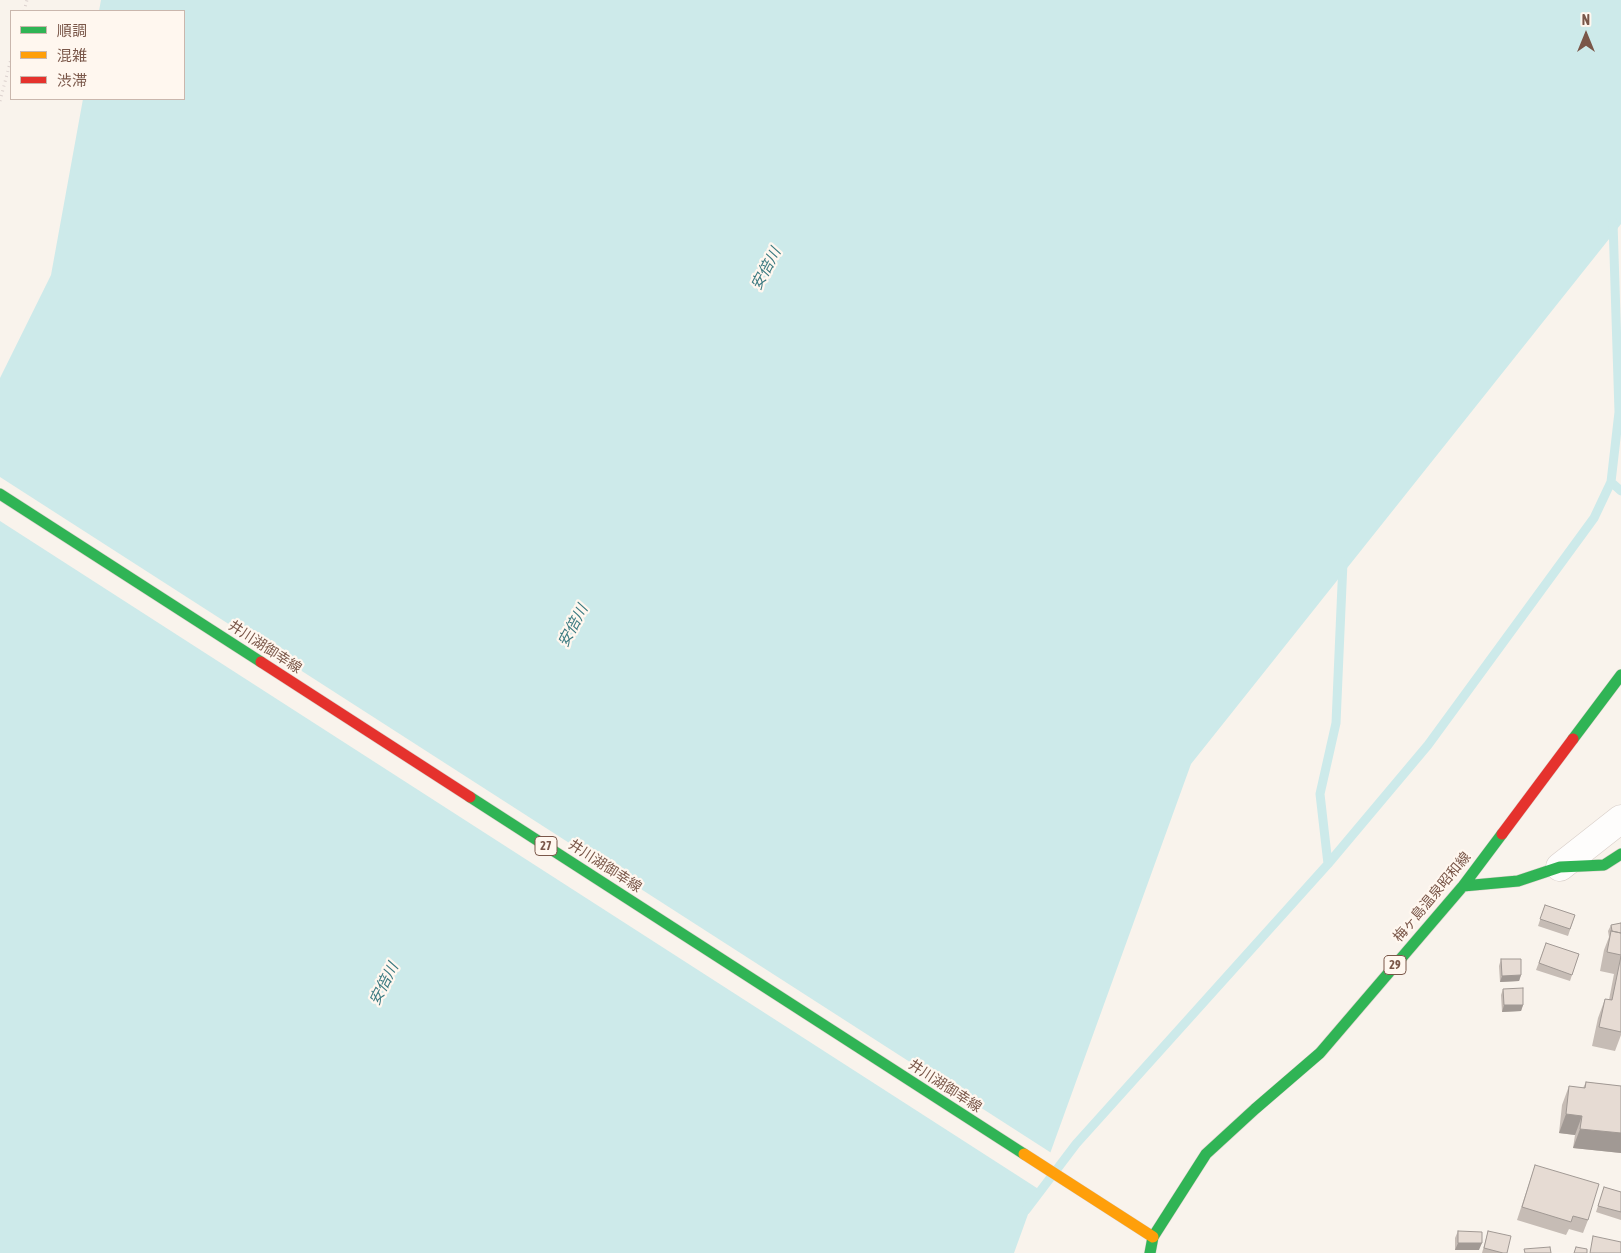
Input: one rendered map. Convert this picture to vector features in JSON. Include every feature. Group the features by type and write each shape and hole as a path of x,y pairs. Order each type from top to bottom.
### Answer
{"main road":[{"name":"井川湖御幸線","path":"0,494 1153,1237"},
{"name":"梅ヶ島温泉昭和線","path":"1153,1237 1206,1154 1320,1052 1463,886 1621,675"},
{"path":"1463,886 1518,881 1560,867 1604,865 1621,854"},
{"path":"1150,1253 1153,1237"}],"street":[{"path":"1560,867 1621,819"}],"path":[{"path":"0,100 10,63"}],"water":[{"name":"安倍川","path":"101,0 1621,0 1621,224 1191,764 1014,1253 0,1253 0,378 51,275 83,100 185,100 185,10 99,10"}],"pier":[{"path":"0,477 1053,1154 1040,1190 0,521"}],"building":[{"path":"1545,905 1575,915 1570,929 1540,919"},
{"path":"1621,923 1621,933 1612,931 1611,925"},
{"path":"1611,931 1621,933 1621,955 1607,952"},
{"path":"1546,943 1579,954 1572,975 1539,963"},
{"path":"1621,956 1621,1032 1599,1027 1605,999 1612,1000"},
{"path":"1501,959 1521,959 1521,975 1502,976"},
{"path":"1523,988 1523,1005 1504,1005 1503,989"},
{"path":"1586,1082 1621,1086 1621,1133 1580,1129 1582,1116 1566,1114 1569,1086 1585,1088"},
{"path":"1535,1165 1599,1184 1588,1220 1573,1216 1571,1222 1522,1207"},
{"path":"1604,1187 1621,1192 1621,1212 1598,1206"},
{"path":"1458,1231 1482,1232 1482,1243 1458,1243"},
{"path":"1488,1231 1511,1236 1507,1253 1484,1248"},
{"path":"1593,1236 1621,1242 1621,1253 1590,1253"},
{"path":"1550,1247 1551,1253 1525,1253 1524,1249"},
{"path":"1576,1247 1587,1249 1587,1253 1574,1253"}],"waterway":[{"path":"1026,1210 1076,1144 1328,864 1428,745 1594,518 1611,482 1619,412 1613,222"},
{"path":"1611,482 1621,491"},
{"path":"1328,864 1320,794 1336,723 1343,562"}],"traffic: fast":[{"path":"0,494 261,662"},
{"path":"1573,739 1621,675"},
{"path":"470,797 1024,1154"},
{"path":"1150,1253 1153,1237 1206,1154 1320,1053 1463,886 1502,834"},
{"path":"1463,886 1518,881 1560,867 1604,865 1621,854"}],"traffic: slow":[{"path":"1024,1154 1153,1237"}],"traffic: jam":[{"path":"261,662 470,797"},
{"path":"1502,834 1573,739"}]}
